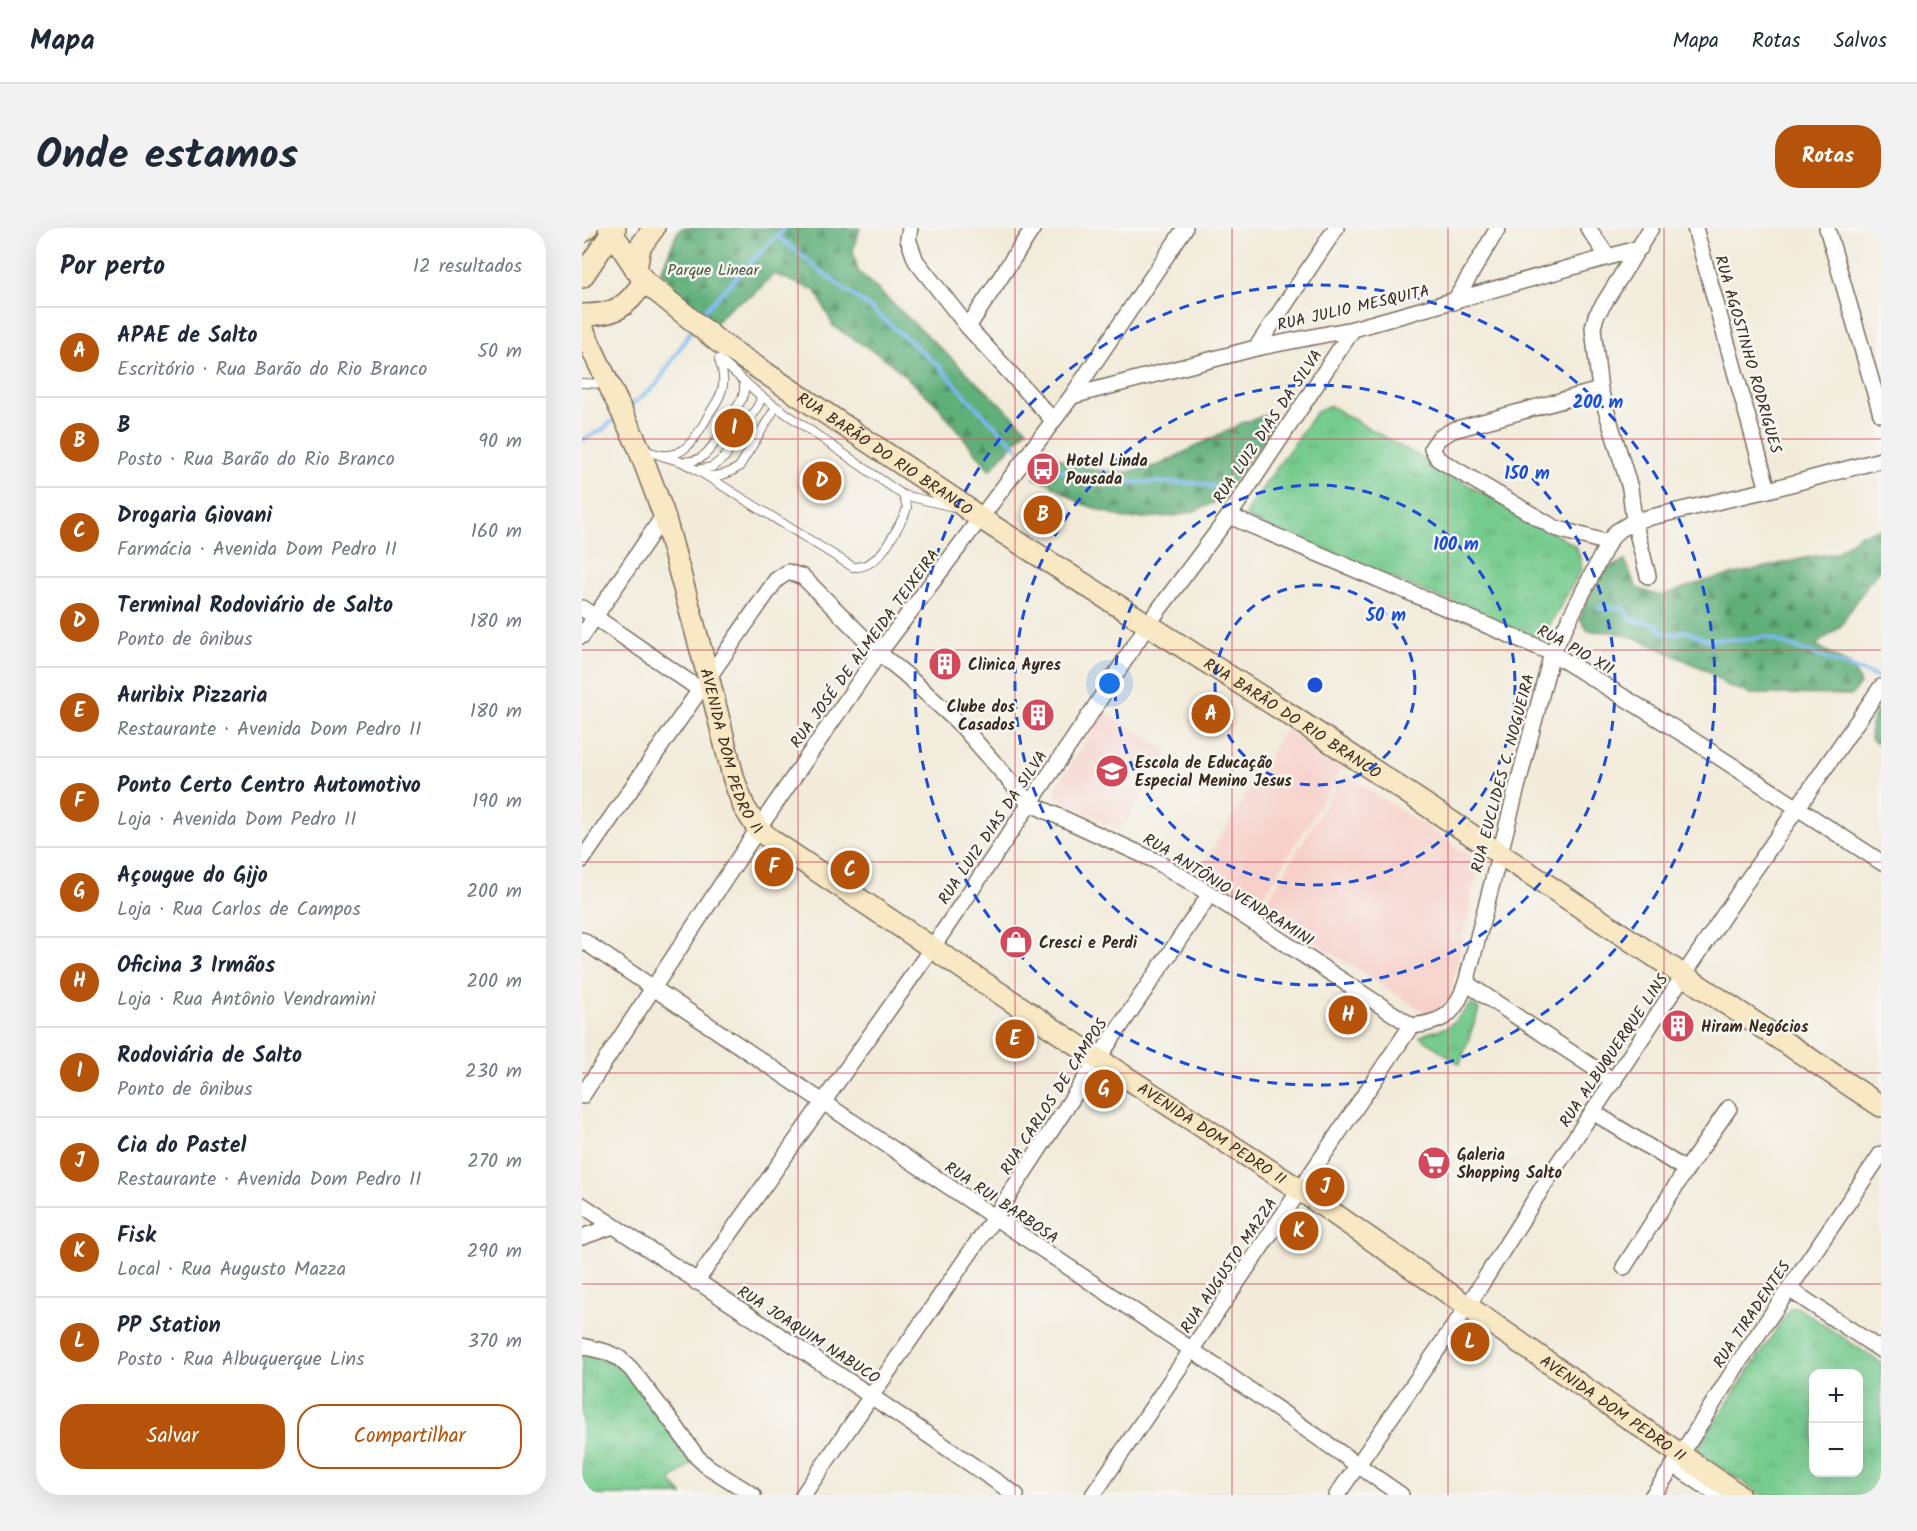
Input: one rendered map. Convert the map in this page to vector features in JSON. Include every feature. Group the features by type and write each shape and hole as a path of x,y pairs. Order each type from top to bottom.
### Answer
{"main road":[{"path":"582,232 587,228"},
{"path":"582,315 605,314 628,304 640,276 640,247 654,228"},
{"path":"586,271 612,230 640,276"},
{"path":"586,271 616,260 626,262 640,276"},
{"name":"RUA BARÃO DO RIO BRANCO","path":"640,276 708,332 976,515 1499,852 1881,1106"},
{"name":"AVENIDA DOM PEDRO II","path":"582,328 635,440 664,515 704,682 734,780 744,807 758,829 774,842 1098,1059 1300,1190 1467,1307 1677,1460 1739,1495"}],"street":[{"path":"910,228 908,239 916,261 968,327 1053,420"},
{"path":"968,327 1032,228"},
{"name":"RUA JOSÉ DE ALMEIDA TEIXEIRA","path":"582,1096 758,829 879,653 976,515 1072,396 1185,228"},
{"path":"1256,348 1336,228"},
{"path":"1454,302 1498,228"},
{"path":"1588,228 1608,257"},
{"path":"1648,576 1634,522 1630,488 1600,390 1593,328 1596,316 1651,228"},
{"name":"RUA AGOSTINHO RODRIGUES","path":"1695,228 1768,490"},
{"path":"1827,228 1881,414"},
{"name":"RUA JULIO MESQUITA","path":"1072,396 1256,348 1353,329 1640,248"},
{"name":"RUA LUIZ DIAS DA SILVA","path":"696,1282 932,948 1091,713 1148,624 1229,516 1353,329"},
{"path":"1600,390 1453,430 1439,438 1432,448 1438,459 1555,528 1608,543"},
{"path":"1634,522 1881,460"},
{"path":"582,636 588,612 664,515"},
{"name":"RUA PIO XII","path":"1229,516 1552,652 1881,862"},
{"name":"RUA EUCLIDES C. NOGUEIRA","path":"1412,1026 1431,1024 1445,1017 1459,1003 1552,652 1608,543 1616,532 1634,522"},
{"name":"RUA ANTÔNIO VENDRAMINI","path":"704,682 776,580 788,572 803,577 879,653 962,726 1029,803 1156,861 1412,1026"},
{"path":"582,861 704,682 588,612"},
{"name":"RUA ALBUQUERQUE LINS","path":"1337,1495 1467,1307 1549,1177 1684,975 1881,688"},
{"name":"RUA CARLOS DE CAMPOS","path":"803,1495 994,1218 1210,894"},
{"name":"RUA RUI BARBOSA","path":"582,940 1191,1350 1401,1495"},
{"path":"1466,983 1614,1081"},
{"name":"RUA AUGUSTO MAZZA","path":"1093,1495 1412,1026"},
{"path":"1623,1267 1729,1108"},
{"path":"1593,1112 1686,1170"},
{"name":"RUA TIRADENTES","path":"1653,1495 1737,1365 1881,1154"},
{"name":"RUA JOAQUIM NABUCO","path":"582,1205 1016,1495"},
{"path":"582,1237 613,1227"},
{"path":"1789,1288 1881,1350"},
{"path":"582,1346 619,1358 631,1369 674,1423 697,1457 707,1466 753,1495"},
{"path":"1677,1460 1718,1495"}],"lane":[{"path":"662,456 689,447 721,392 723,382 719,358 708,332"},
{"path":"719,358 761,396 903,495 976,515"},
{"path":"682,462 694,461 703,456 711,447 742,399 744,381"},
{"path":"582,383 608,384"},
{"path":"697,470 712,467 725,457 758,406 761,396"},
{"path":"707,476 722,476 739,467 776,407"},
{"path":"635,440 652,453 682,462 697,470 853,567 866,565 880,556 908,507 903,495"}],"shaded area":[{"name":"Escola de Educação Especial Menino Jesus","path":"1105,712 1169,752 1120,831 1057,798 1054,790"},
{"path":"1285,729 1343,768 1256,909 1200,870"},
{"path":"1344,773 1479,862 1450,999 1437,1009 1427,1012 1418,1008 1262,909"}],"green space":[{"name":"Parque Linear","path":"682,228 860,228 853,250 858,271 1027,429 990,470 936,404 886,359 833,326 816,291 774,274 752,296 733,305 713,325 689,304 661,271 677,233"},
{"path":"1330,406 1574,545 1579,553 1582,568 1545,633 1539,639 1247,518 1247,510 1316,412"},
{"path":"1273,415 1264,440 1220,500 1198,510 1174,516 1127,519 1080,503 1051,484 1034,478 1039,464 1053,456 1095,470 1127,472 1159,465 1242,423"},
{"path":"1881,529 1881,568 1840,627 1816,645 1853,667 1860,684 1852,695 1750,694 1726,685 1706,670 1636,638 1612,632 1588,631 1580,619 1588,597 1607,568 1625,561 1637,588 1660,596 1708,580 1836,553 1859,535"},
{"path":"1881,702 1881,746 1870,739 1871,724"},
{"path":"1471,1004 1479,1009 1460,1064 1420,1037 1445,1028"},
{"path":"1797,1307 1881,1363 1881,1495 1762,1495 1696,1450 1790,1309"},
{"path":"582,1353 603,1359 629,1372 692,1463 670,1481 683,1495 582,1495"}],"waterway":[{"path":"701,317 784,228"},
{"path":"778,236 873,310 940,367 975,406 1019,449"},
{"path":"628,408 656,385 693,328"},
{"path":"582,440 602,430 616,418"},
{"path":"1054,466 1065,472 1115,482 1199,483 1227,490"},
{"path":"1598,608 1625,608 1629,618 1656,624 1662,632 1675,634 1686,631 1705,639 1744,640 1766,637 1881,678"}],"place":[{"name":"Rodoviária de Salto","path":"734,428"},
{"name":"Hotel Linda Pousada","path":"1043,469"},
{"name":"Terminal Rodoviário de Salto","path":"822,481"},
{"name":"B","path":"1043,515"},
{"name":"Clinica Ayres","path":"945,664"},
{"name":"APAE de Salto","path":"1211,714"},
{"name":"Clube dos Casados","path":"1038,715"},
{"name":"Escola de Educação Especial Menino Jesus","path":"1112,771"},
{"name":"Ponto Certo Centro Automotivo","path":"774,867"},
{"name":"Drogaria Giovani","path":"850,870"},
{"name":"Cresci e Perdi","path":"1016,942"},
{"name":"Oficina 3 Irmãos","path":"1348,1015"},
{"name":"Hiram Negócios","path":"1678,1026"},
{"name":"Auribix Pizzaria","path":"1015,1039"},
{"name":"Açougue do Gijo","path":"1104,1089"},
{"name":"Galeria Shopping Salto","path":"1434,1163"},
{"name":"Cia do Pastel","path":"1325,1187"},
{"name":"Fisk","path":"1299,1231"},
{"name":"PP Station","path":"1470,1342"}]}
